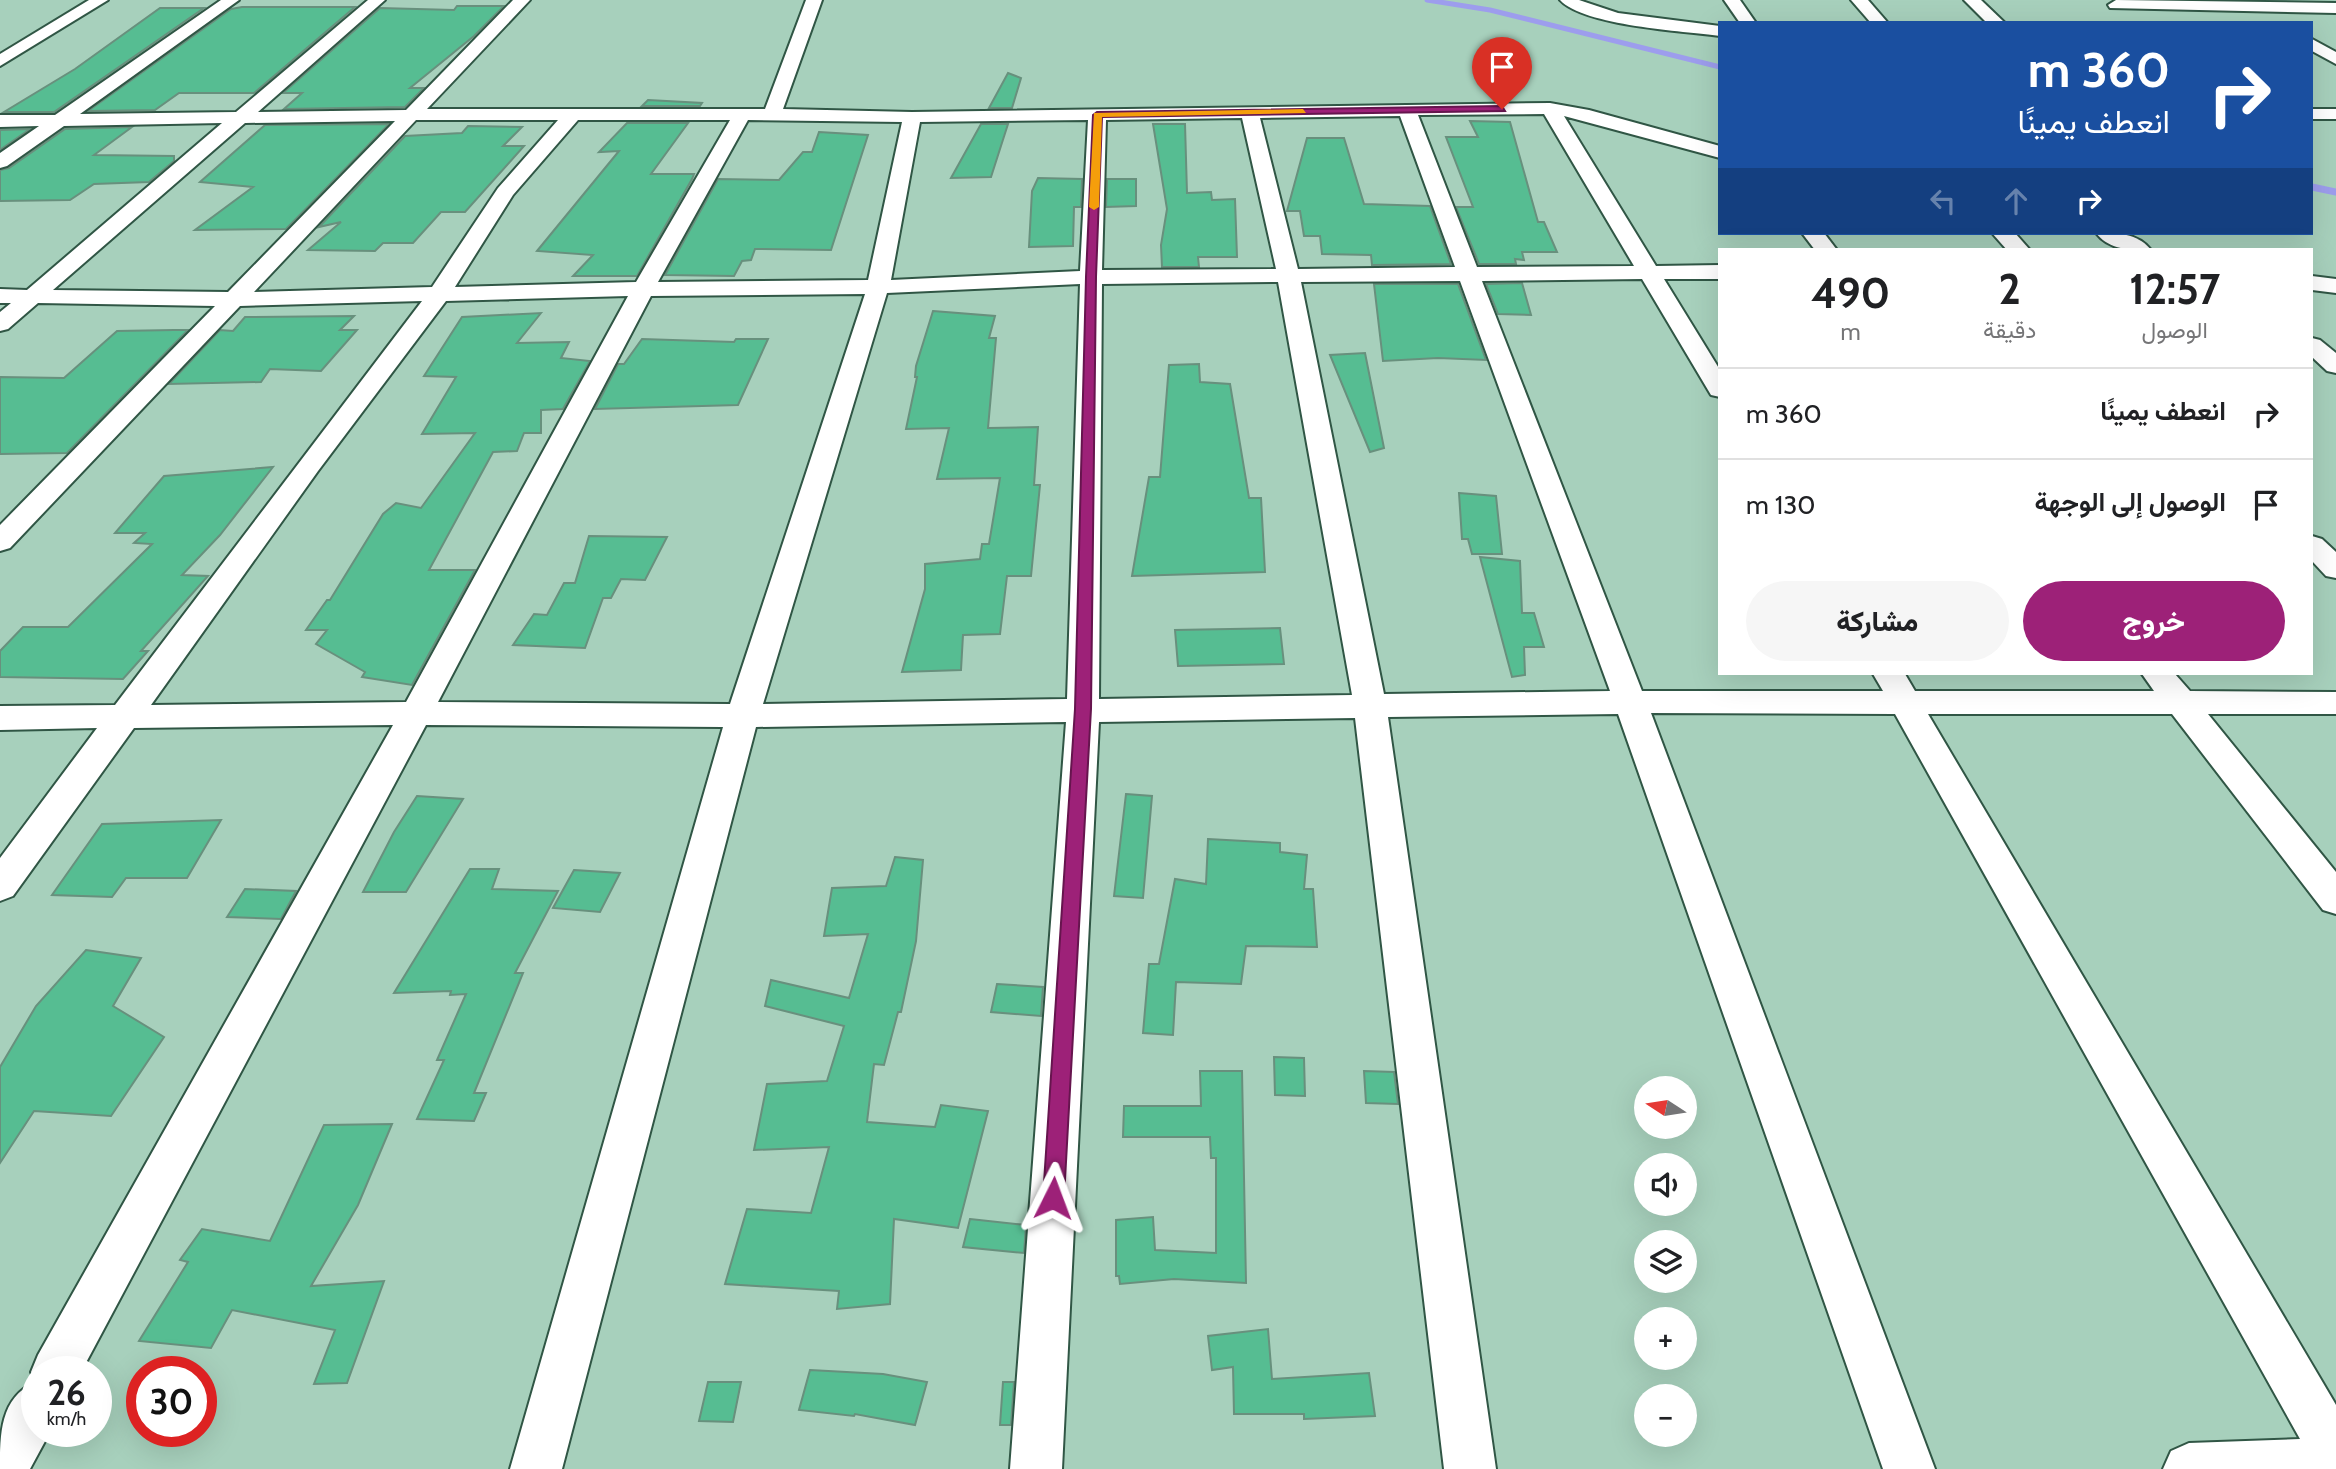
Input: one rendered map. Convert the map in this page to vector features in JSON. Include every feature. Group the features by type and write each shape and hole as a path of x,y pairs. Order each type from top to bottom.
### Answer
{"street":[{"path":"0,61 100,0"},
{"path":"0,162 56,120 231,0"},
{"path":"0,324 377,0"},
{"path":"0,542 231,299 522,0"},
{"path":"64,1356 416,713 643,289 757,114 814,0"},
{"path":"1568,0 1575,6 1607,15 1718,31"},
{"path":"1732,0 1747,21"},
{"path":"1858,0 1878,21"},
{"path":"1972,0 1995,21"},
{"path":"2113,2 2248,3 2336,8"},
{"path":"2113,2 2137,21"},
{"path":"2248,3 2276,21"},
{"path":"2313,45 2335,57"},
{"path":"2313,56 2335,57"},
{"path":"0,121 573,114 912,117 1550,108 1594,117 1718,151"},
{"path":"1550,108 1718,387"},
{"path":"1407,110 1630,702 1909,1469"},
{"path":"1250,112 1288,274 1370,706 1470,1469"},
{"path":"0,886 439,294 505,192 573,114"},
{"path":"2313,114 2336,114"},
{"path":"1037,1469 1083,709 1091,277 1097,115"},
{"path":"536,1469 743,716 878,287 912,117"},
{"path":"2005,235 2017,248"},
{"path":"2111,235 2136,248"},
{"path":"0,296 231,299 643,289 878,287 1091,277 1718,272"},
{"path":"2313,283 2336,286"},
{"path":"2313,346 2336,366"},
{"path":"2313,546 2336,569"},
{"path":"2159,675 2336,899"},
{"path":"1897,687 2336,1453"},
{"path":"0,718 416,713 743,716 1630,702 1897,687 2179,701 2336,703"},
{"path":"2,1469 21,1435"},
{"path":"2189,1469 2336,1463"}],"building":[{"path":"457,6 504,6 474,36 410,88 424,88 405,107 284,109 302,93 283,93 380,8 454,10"},
{"path":"355,7 254,93 179,93 155,110 88,111 231,9"},
{"path":"160,8 204,8 54,112 4,112 75,69"},
{"path":"1008,73 1021,78 1012,108 989,108"},
{"path":"648,100 702,103 700,106 642,106"},
{"path":"1470,121 1510,122 1538,222 1544,222 1557,252 1522,252 1524,260 1515,259 1516,264 1479,264 1456,207 1473,207 1446,137 1478,137"},
{"path":"627,123 688,123 651,174 694,174 637,276 573,276 593,255 537,251 619,151 599,152"},
{"path":"389,124 286,229 195,230 253,187 200,182 265,125"},
{"path":"981,124 1008,124 991,177 951,178"},
{"path":"1153,124 1185,124 1187,193 1211,192 1212,200 1235,199 1237,257 1198,257 1199,267 1162,267 1161,245 1167,209"},
{"path":"468,126 522,127 503,146 524,146 465,212 441,212 413,243 383,243 375,251 308,250 341,222 319,227 405,136 462,133"},
{"path":"132,127 94,155 174,156 174,161 149,182 94,184 70,200 0,201 0,170 9,168 65,129"},
{"path":"30,129 0,150 0,130"},
{"path":"819,132 868,135 831,250 755,249 751,260 742,261 734,276 665,275 718,179 779,180 803,152 812,152"},
{"path":"1307,138 1344,138 1364,204 1430,206 1451,264 1372,265 1371,255 1322,254 1320,236 1304,236 1300,211 1287,211"},
{"path":"1038,178 1082,179 1081,207 1074,207 1073,246 1029,247 1032,191"},
{"path":"1107,179 1136,179 1136,206 1106,207"},
{"path":"1522,283 1531,315 1498,314 1486,284"},
{"path":"1374,284 1458,284 1486,360 1438,358 1383,361"},
{"path":"933,311 995,316 989,338 996,338 988,428 1038,427 1034,485 1040,485 1031,576 1007,576 1000,634 963,635 961,670 902,672 925,589 925,564 980,559 982,544 989,544 1000,478 937,479 949,428 906,429 917,377 916,366"},
{"path":"541,313 517,343 569,342 561,358 590,361 563,409 541,410 541,433 524,433 517,451 493,452 429,570 475,570 412,685 362,677 365,672 316,644 327,630 306,630 327,600 330,600 383,514 396,503 421,508 475,433 422,434 456,377 424,376 462,317"},
{"path":"354,316 340,330 357,330 321,371 270,369 261,382 169,384 220,330 233,331 245,317"},
{"path":"188,330 67,453 0,454 0,377 64,378 117,331"},
{"path":"642,339 734,342 736,339 768,339 738,405 595,409 618,364 624,364"},
{"path":"1365,353 1384,448 1370,452 1330,355"},
{"path":"1199,364 1200,382 1230,384 1249,498 1261,498 1265,572 1132,576 1149,477 1160,477 1169,365"},
{"path":"273,467 220,535 182,575 208,576 141,651 148,651 123,679 0,677 0,651 23,627 68,627 152,544 134,543 145,533 115,533 164,476"},
{"path":"1459,493 1496,496 1502,554 1472,554 1468,539 1462,539"},
{"path":"589,536 667,537 645,580 621,579 611,598 603,598 585,648 513,645 534,614 547,615 564,583 575,583"},
{"path":"1480,557 1520,561 1522,613 1534,613 1544,647 1524,647 1525,675 1512,677"},
{"path":"1280,628 1284,664 1178,666 1175,630"},
{"path":"1126,794 1152,796 1143,898 1114,896"},
{"path":"417,796 463,799 406,892 363,892 394,832"},
{"path":"221,820 187,878 126,878 112,897 52,895 102,824"},
{"path":"1208,839 1280,843 1280,852 1307,855 1304,889 1313,889 1317,947 1246,946 1241,984 1176,982 1173,1035 1143,1033 1149,964 1159,964 1175,879 1206,884"},
{"path":"895,857 923,860 916,941 901,1012 898,1012 884,1065 874,1064 867,1122 935,1127 941,1105 988,1111 958,1228 894,1219 890,1304 837,1309 839,1291 725,1284 747,1209 811,1213 829,1147 754,1150 767,1084 827,1081 844,1026 765,1006 771,980 849,998 868,934 824,936 832,888 886,886"},
{"path":"470,869 499,869 492,889 558,891 515,973 523,973 474,1093 486,1093 474,1121 417,1119 444,1060 437,1060 466,994 450,995 451,991 394,993"},
{"path":"574,870 620,873 600,912 553,908"},
{"path":"245,889 296,891 281,919 227,917"},
{"path":"86,950 141,958 113,1006 164,1037 111,1116 34,1111 0,1163 0,1067 36,1006"},
{"path":"997,984 1043,987 1041,1016 991,1012"},
{"path":"1274,1057 1304,1058 1305,1096 1275,1095"},
{"path":"1200,1071 1242,1071 1246,1283 1174,1279 1120,1284 1119,1276 1116,1276 1116,1220 1153,1217 1155,1250 1216,1253 1216,1158 1211,1158 1210,1137 1123,1137 1124,1106 1201,1106"},
{"path":"1364,1071 1394,1072 1398,1104 1366,1103"},
{"path":"392,1124 358,1205 311,1286 384,1281 347,1383 314,1384 335,1330 232,1310 211,1348 139,1341 188,1262 180,1260 202,1229 270,1241 324,1125"},
{"path":"970,1219 1026,1225 1024,1253 963,1247"},
{"path":"1268,1329 1272,1379 1369,1373 1375,1416 1304,1419 1304,1414 1234,1414 1233,1367 1212,1370 1208,1336"},
{"path":"810,1370 883,1374 927,1382 915,1425 855,1414 799,1410"},
{"path":"708,1382 741,1382 733,1422 699,1421"},
{"path":"1003,1382 1014,1382 1011,1425 1000,1425"}],"waterway":[{"path":"1427,0 1490,10 1718,67"},
{"path":"2313,187 2336,192"}],"slow traffic":[{"path":"1094,207 1097,115 1303,112"}],"route":[{"path":"1053,1198 1083,709 1091,277 1097,115 1502,109"}]}
